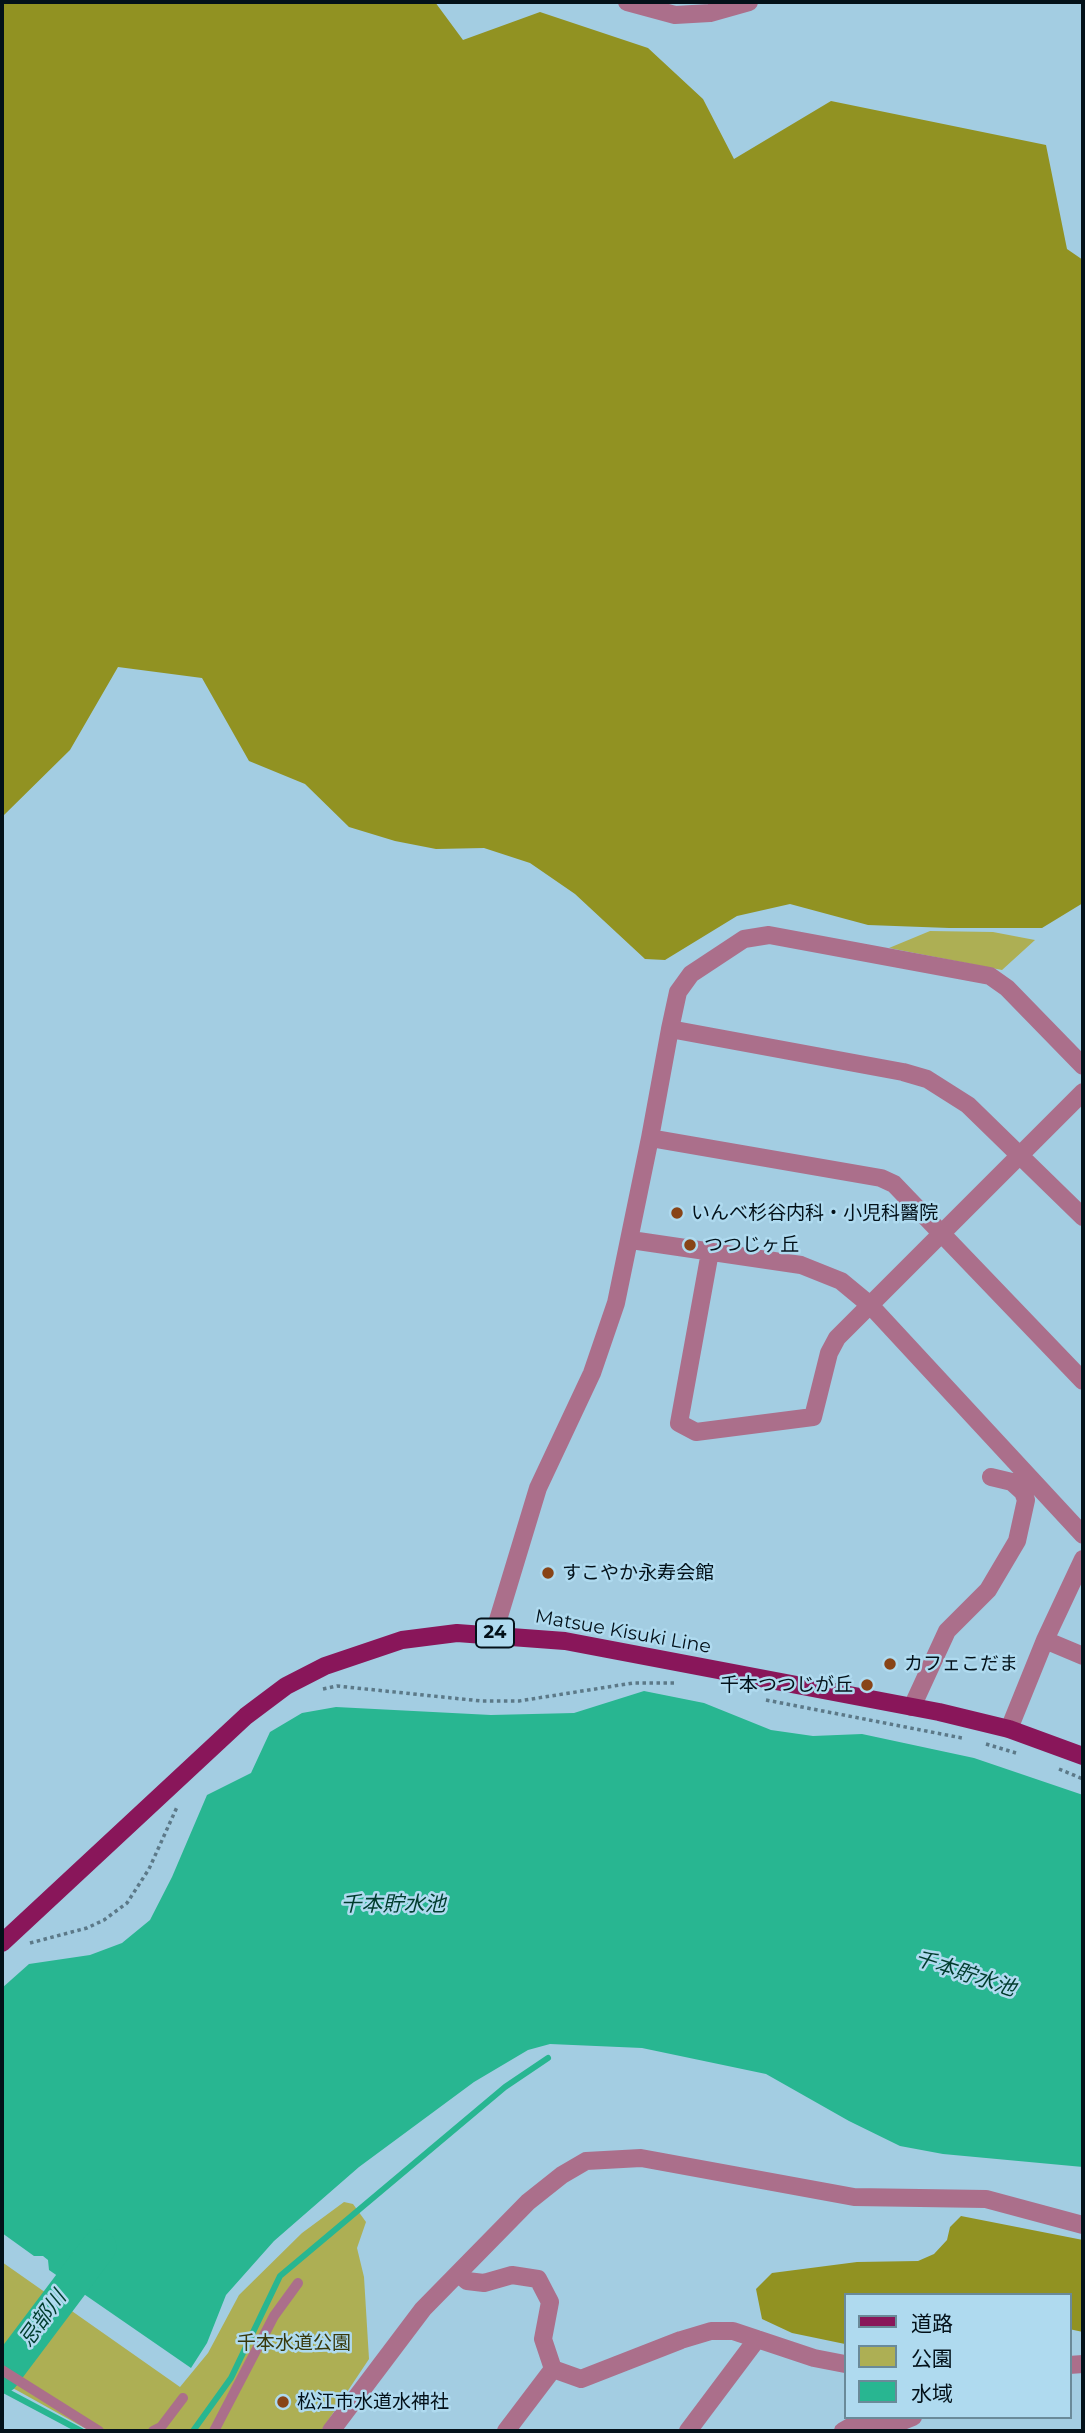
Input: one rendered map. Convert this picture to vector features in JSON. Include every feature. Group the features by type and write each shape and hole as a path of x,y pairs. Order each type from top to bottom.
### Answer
{"main road":[{"name":"Matsue Kisuki Line","path":"2,1943 198,1760 286,1686 325,1666 402,1640 457,1633 494,1633 565,1641 912,1707 1009,1729 1083,1756"}],"street":[{"path":"627,2 675,15 710,13 748,2"},
{"path":"494,1633 538,1488 592,1373 616,1303 631,1240 678,992 691,974 744,939 769,935 990,976 1007,988 1083,1066"},
{"path":"670,1028 903,1072 927,1079 968,1105 1083,1217"},
{"path":"710,1252 679,1423 696,1432 814,1417 829,1353 837,1338 1083,1092"},
{"path":"650,1138 881,1178 894,1184 943,1232 1083,1381"},
{"path":"631,1240 800,1265 841,1281 870,1305 1083,1535"},
{"path":"912,1707 947,1631 988,1590 1017,1541 1026,1500 1023,1492 1012,1482 991,1477"},
{"path":"1009,1729 1045,1640 1083,1559"},
{"path":"1045,1640 1083,1657"},
{"path":"331,2431 406,2328 528,2202 554,2181 586,2161 641,2158 854,2197 986,2199 1083,2225"},
{"path":"458,2274 467,2281 484,2283 512,2275 538,2278 550,2302 543,2339 553,2369"},
{"path":"553,2369 581,2379 640,2354 711,2331 733,2331 814,2358 844,2364"},
{"path":"688,2431 757,2339"},
{"path":"506,2431 553,2369"},
{"path":"843,2431 850,2427 898,2423 908,2419"}],"lane":[{"path":"214,2431 274,2316 298,2283"},
{"path":"2,2370 26,2388 99,2431"},
{"path":"153,2431 161,2427 183,2398"}],"path":[{"path":"316,1691 337,1686 481,1701 519,1701 633,1683 677,1683"},
{"path":"755,1697 972,1740"},
{"path":"985,1744 1023,1755"},
{"path":"1048,1764 1083,1779"},
{"path":"25,1945 87,1928 104,1920 127,1903 137,1891 167,1824 182,1798"}],"green space":[{"path":"930,931 993,932 1035,940 1002,970 889,948"},
{"name":"千本水道公園","path":"344,2202 353,2204 366,2222 357,2248 364,2277 369,2359 321,2431 90,2431 2,2382 2,2262 180,2387 208,2353 239,2295 302,2233"}],"shaded area":[{"path":"2,2 435,2 463,40 540,12 648,48 703,99 734,159 831,101 1046,145 1067,249 1083,260 1083,903 1042,928 868,925 790,904 737,916 665,960 645,959 575,894 530,863 484,848 436,849 395,841 349,827 305,784 249,761 202,678 118,667 70,750 2,817"},
{"path":"961,2216 1083,2240 1083,2332 1071,2329 1071,2293 844,2293 844,2344 792,2333 762,2319 756,2289 772,2273 857,2262 918,2261 934,2254 947,2240 950,2227"}],"water":[{"name":"千本貯水池","path":"644,1691 704,1703 771,1730 813,1736 862,1734 974,1758 1083,1795 1083,2167 943,2154 900,2146 849,2121 766,2074 642,2048 550,2044 528,2050 474,2082 359,2167 274,2241 226,2295 207,2343 191,2368 49,2270 48,2260 43,2256 34,2256 2,2233 2,1988 29,1964 90,1955 122,1943 150,1920 172,1877 207,1795 251,1773 270,1732 302,1713 336,1707 491,1715 574,1713"}],"waterway":[{"path":"193,2431 231,2378 280,2276 505,2087 548,2058"},
{"name":"忌部川","path":"2,2376 99,2247"},
{"path":"2,2389 81,2431"}],"place":[{"name":"いんべ杉谷内科・小児科醫院","path":"677,1213"},
{"name":"つつじヶ丘","path":"690,1245"},
{"name":"すこやか永寿会館","path":"548,1573"},
{"name":"カフェこだま","path":"890,1664"},
{"name":"千本つつじが丘","path":"867,1685"},
{"name":"松江市水道水神社","path":"283,2402"}]}
